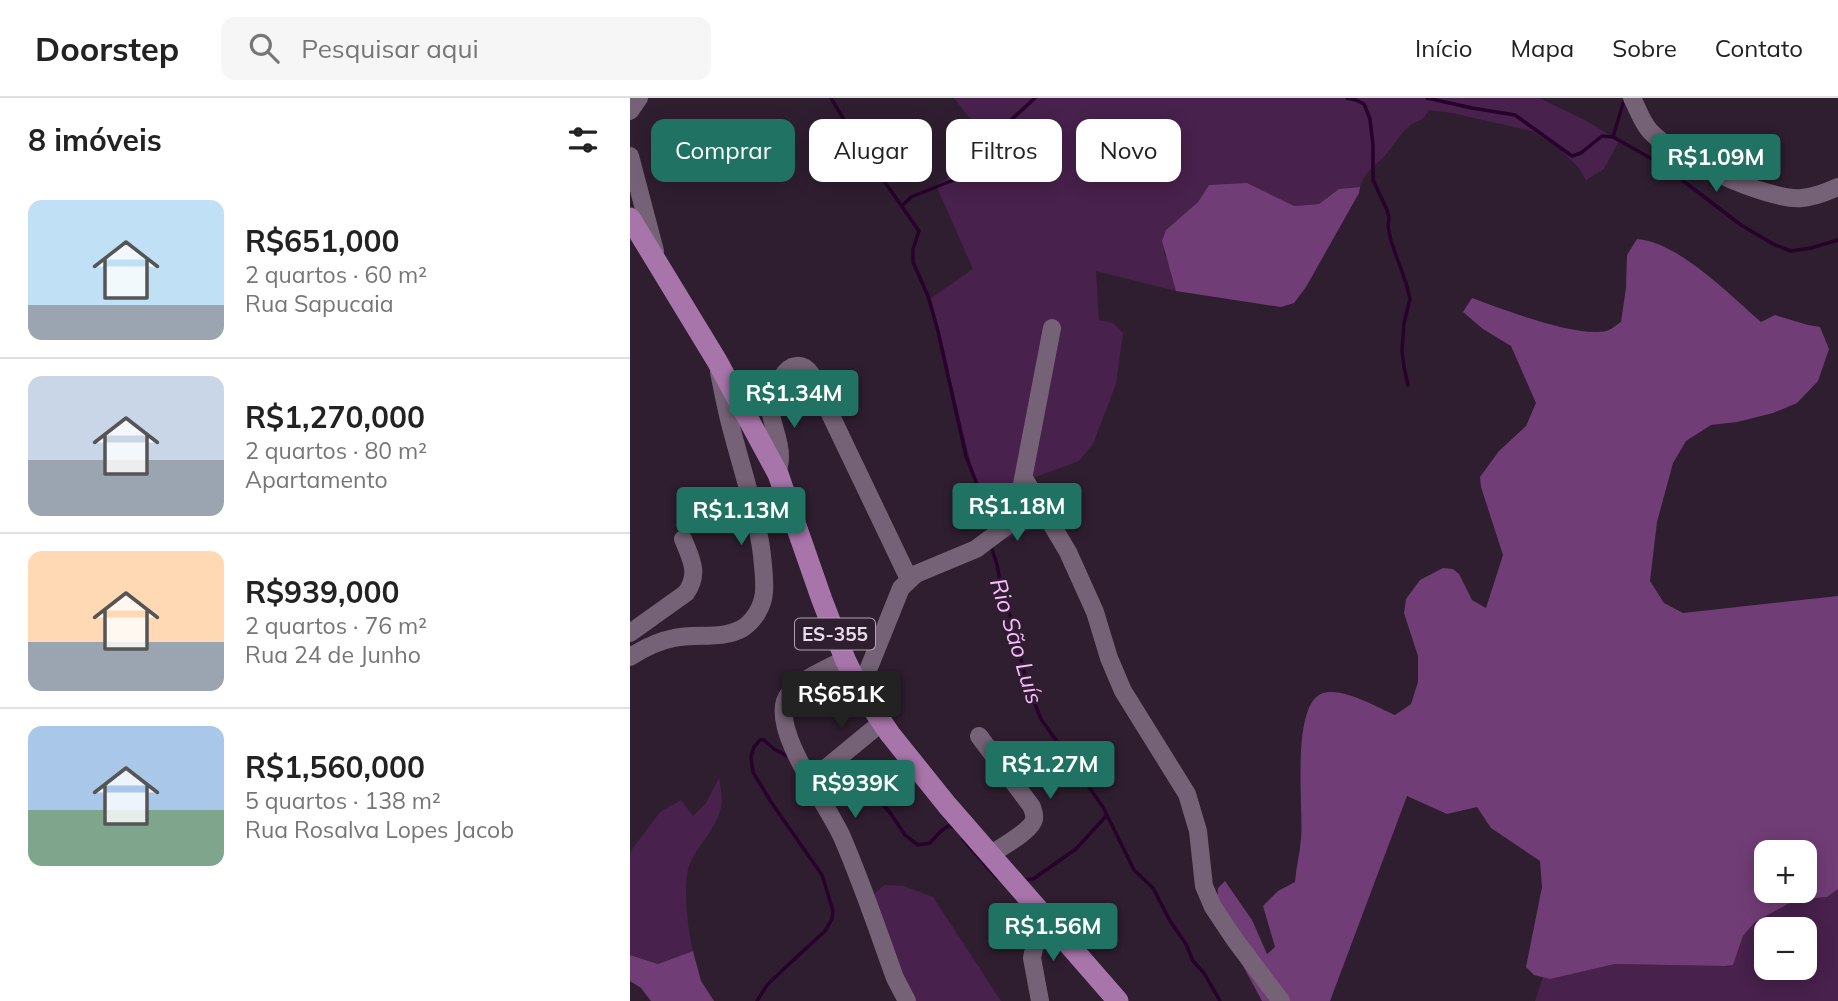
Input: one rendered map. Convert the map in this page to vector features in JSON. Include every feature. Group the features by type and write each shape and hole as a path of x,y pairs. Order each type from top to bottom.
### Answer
{"main road":[{"name":"ES-355","path":"630,218 717,361 778,474 822,600 860,690 947,805 1118,1001"}],"street":[{"path":"630,111 639,98"},
{"path":"1632,98 1644,122 1657,138 1717,174 1773,195 1786,197 1801,198 1838,187"},
{"path":"630,156 658,263"},
{"path":"860,690 895,601 909,579 976,549 1008,525 1018,505 1052,328"},
{"path":"630,657 647,646 675,638 739,630 755,617 761,606 764,573 759,532 728,417 717,361"},
{"path":"778,474 780,456 770,402 775,388 788,370 796,366 804,367 811,374 909,579"},
{"path":"1024,478 1068,552 1095,612 1123,691 1187,794 1198,831 1204,886 1213,907 1279,1000"},
{"path":"630,633 686,593 692,583 694,568 683,539"},
{"path":"845,659 799,684 786,697 783,714 795,753 841,835 895,978 907,1001"},
{"path":"825,769 882,722"},
{"path":"979,736 1032,807 1035,816 1027,830 990,855"},
{"path":"1040,1001 1032,958 1034,948 1048,921"}],"shaded area":[{"path":"954,98 1539,98 1585,120 1619,141 1604,169 1586,180 1579,168 1558,147 1532,131 1429,110 1421,120 1405,130 1368,172 1360,187 1339,189 1319,204 1294,206 1274,198 1209,185 1198,202 1166,230 1164,254 1169,262 1176,291 1096,271 1099,320 1113,323 1123,333 1116,384 1093,444 1079,461 1030,479 1050,523 990,544 931,298 973,269 936,185 946,179 946,182 1062,182 1062,119 970,119"},
{"path":"1247,183 1294,206 1319,204 1339,189 1360,187 1306,287 1294,303 1281,307 1176,291 1162,241 1166,230 1198,202 1209,185"},
{"path":"1637,239 1653,242 1686,259 1761,322 1775,315 1820,327 1829,349 1818,381 1797,403 1773,413 1711,425 1686,441 1673,463 1657,522 1650,581 1664,603 1683,613 1838,596 1838,889 1827,897 1817,898 1817,840 1754,840 1754,903 1791,903 1764,917 1754,917 1754,923 1743,936 1733,965 1615,964 1550,979 1534,975 1526,967 1542,887 1540,861 1491,828 1477,807 1447,814 1407,796 1330,1001 1262,1001 1226,930 1218,901 1218,888 1225,881 1252,920 1267,954 1275,947 1263,906 1278,891 1295,882 1301,839 1302,736 1306,716 1313,701 1323,693 1340,693 1395,715 1411,704 1418,682 1418,656 1404,613 1406,599 1420,580 1443,568 1453,569 1459,574 1472,600 1486,608 1503,555 1480,477 1499,451 1526,426 1536,403 1511,346 1483,329 1463,312 1472,298 1559,327 1593,332 1608,330 1621,322 1627,255"},
{"path":"719,778 721,809 690,863 686,882 693,951 658,964 630,955 630,852 660,812 681,800 693,816 706,803"},
{"path":"884,885 904,886 933,897 1001,1001 909,1001 864,904"},
{"path":"1838,889 1838,1001 1535,1001 1543,977 1550,979 1615,964 1733,965 1743,936 1754,923 1754,980 1817,980 1817,917 1764,917 1791,903 1817,903 1817,898 1827,897"},
{"path":"693,951 701,981 714,1001 651,1001 641,988 630,981 630,955 658,964"}],"waterway":[{"name":"Rio São Luís","path":"831,98 859,145 919,231 913,249 913,262 928,296 938,331 966,456 982,497 987,533"},
{"path":"902,206 911,197 977,168 988,146 1001,129 1035,98"},
{"path":"1347,98 1364,104 1370,119 1373,180 1387,210 1391,241 1410,299 1404,323 1402,351 1408,385"},
{"path":"1427,98 1515,115 1572,156 1581,153 1602,136 1613,137 1661,164 1741,225 1791,251 1838,240"},
{"path":"1613,137 1624,100"},
{"name":"Rio São Luís","path":"990,544 1027,684 1041,719 1103,807 1134,870 1153,888 1193,961 1204,973 1220,1001"},
{"path":"757,1001 767,985 825,931 832,919 833,911 822,875 753,772 751,757 760,740 789,757"},
{"path":"812,769 879,800 905,835 918,845 930,843 948,826 954,827"},
{"path":"1021,880 1033,879 1076,849 1107,815"},
{"path":"963,839 997,878"}]}
